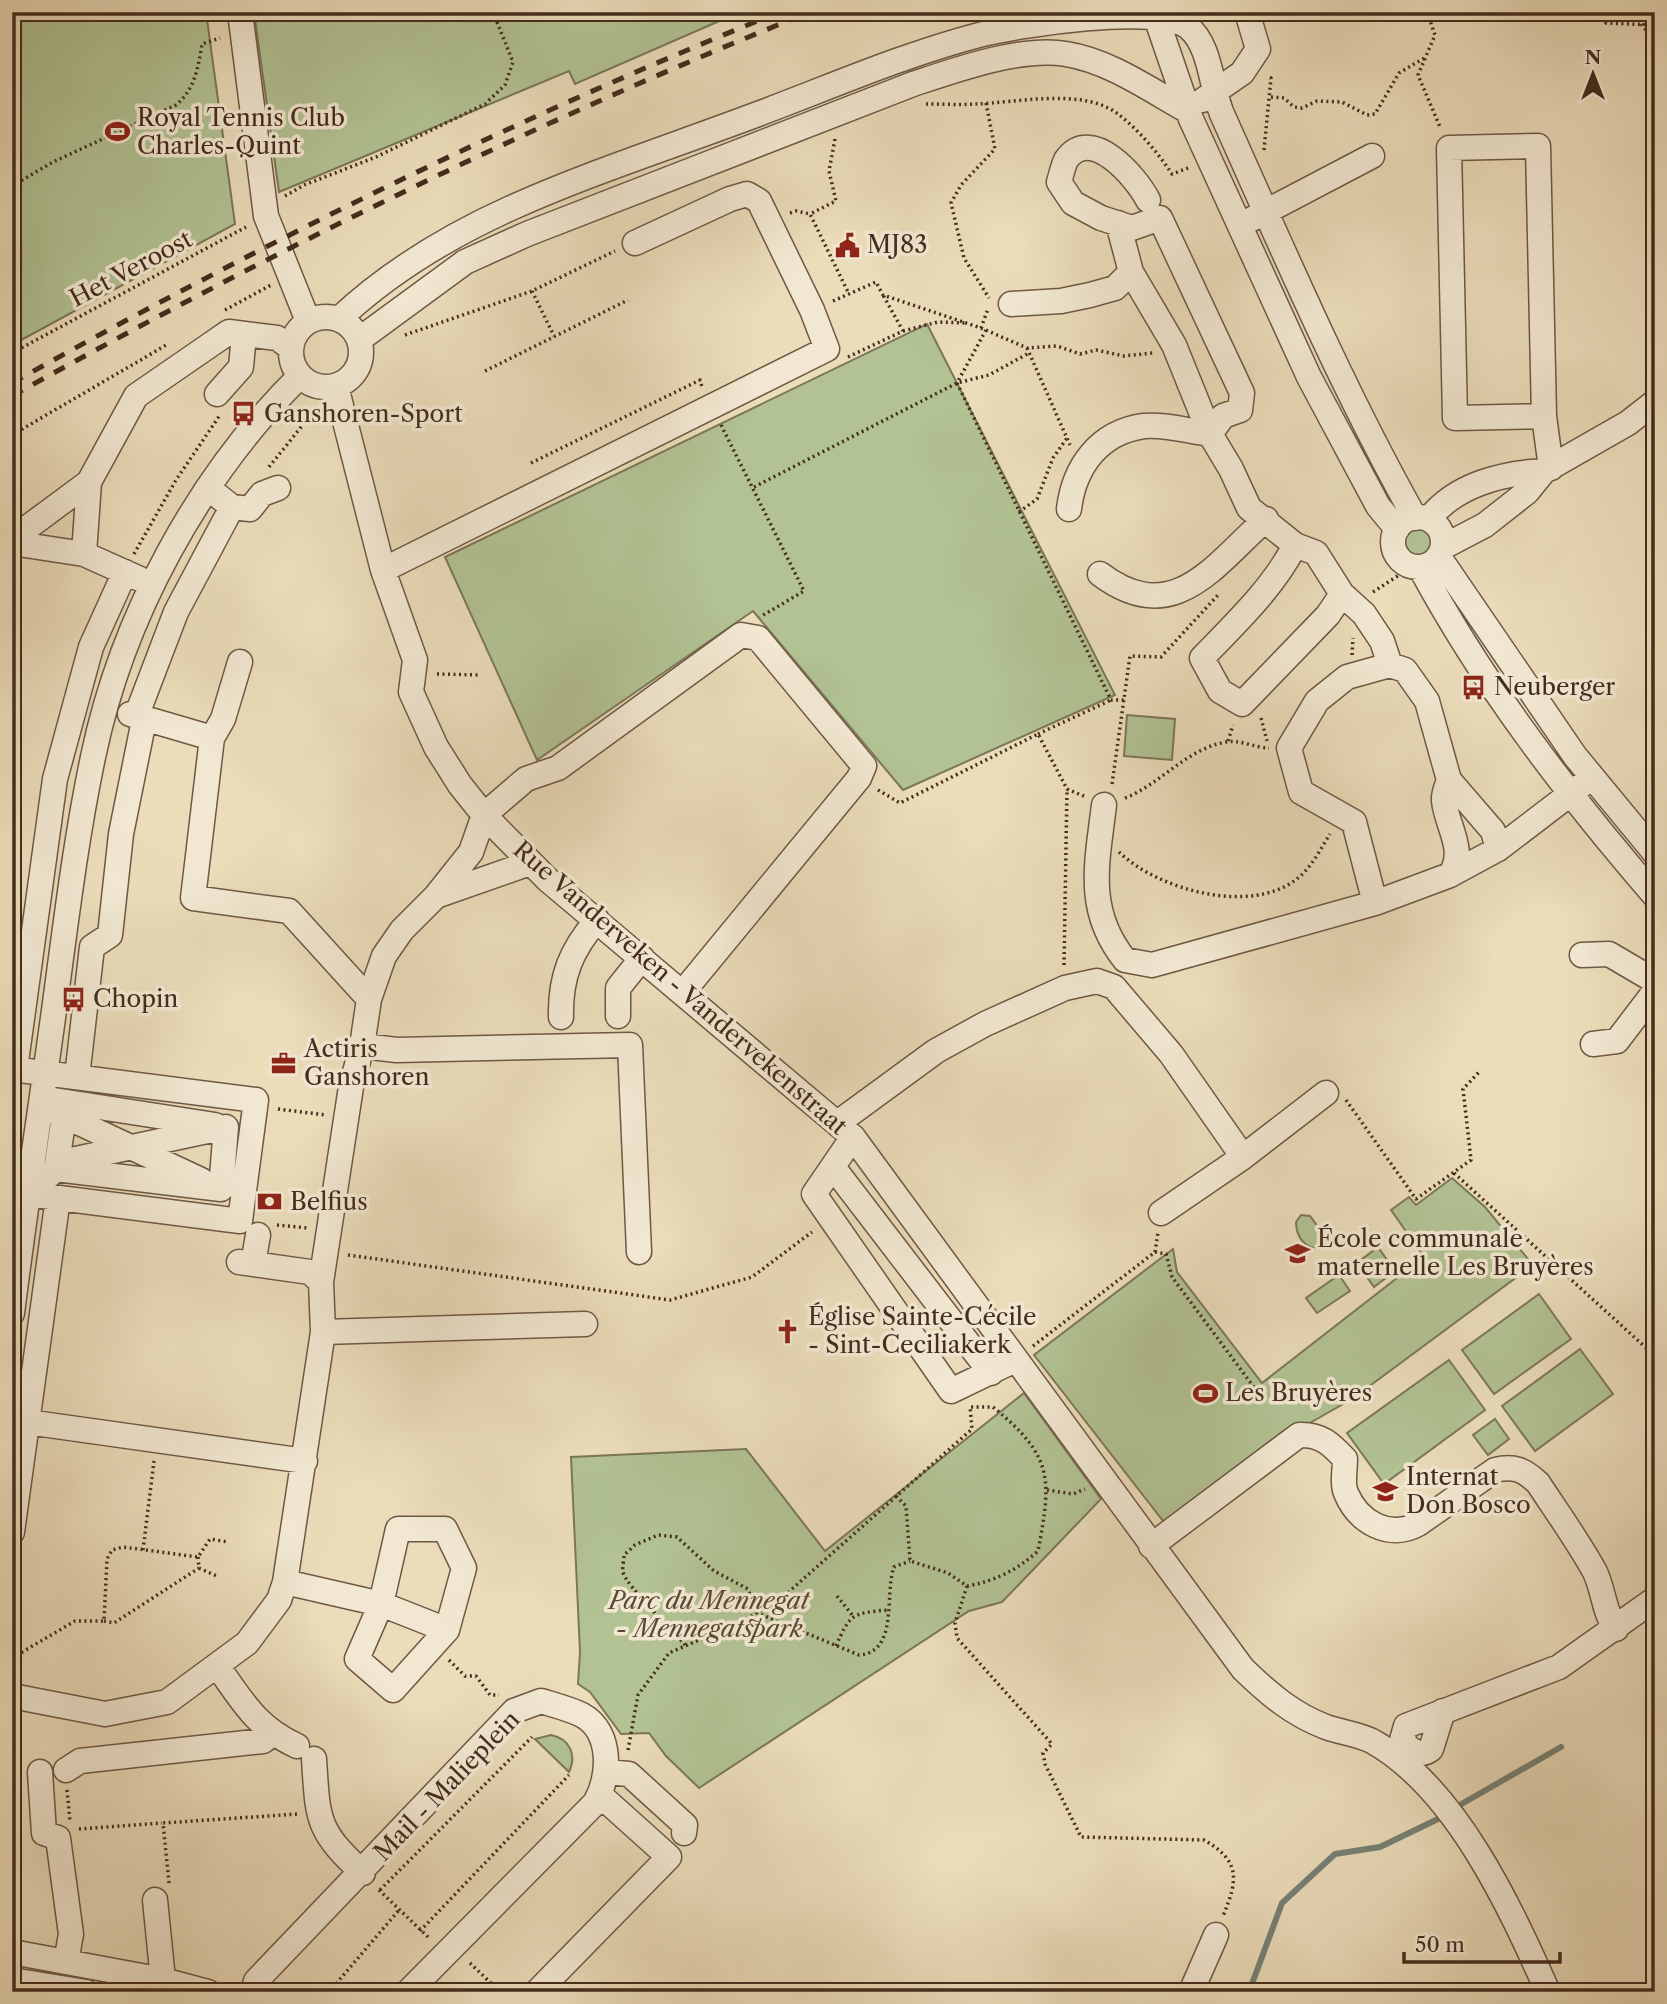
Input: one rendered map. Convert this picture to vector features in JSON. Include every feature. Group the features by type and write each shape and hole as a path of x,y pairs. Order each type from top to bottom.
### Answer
{"street":[{"path":"1188,111 1245,69 1258,49 1247,12"},
{"path":"340,318 376,285 421,256 511,208 904,60 993,32 1106,16 1156,17 1186,25 1200,40 1214,91 1266,212 1336,365 1413,522"},
{"path":"1156,17 1188,111 1309,377 1378,506 1440,531 1428,559"},
{"path":"242,24 266,212 308,321"},
{"path":"360,339 465,262 551,225 913,84 973,65 1020,56 1065,54 1118,71 1188,111"},
{"path":"1544,416 1455,418 1449,148 1538,146 1547,470"},
{"path":"1147,200 1138,181 1105,154 1094,149 1078,151 1066,160 1059,182 1073,203 1132,228 1160,218 1242,393 1240,410 1223,416 1210,435"},
{"path":"1239,226 1372,156"},
{"path":"383,570 827,349 812,310 759,201 747,194 730,198 627,246"},
{"path":"1118,223 1131,272 1174,345 1210,435 1231,469 1249,508 1295,545 1316,553 1348,600 1382,640 1390,665"},
{"path":"1011,304 1061,301 1090,295 1115,288 1131,272"},
{"path":"323,316 340,318 355,330 360,339 362,358 359,368 345,382 336,386 323,388 310,384 300,376 292,361 290,348 299,329 308,321 323,316"},
{"path":"12,541 89,482 136,396 229,332 277,338 290,348"},
{"path":"218,395 241,367 244,334"},
{"path":"210,345 218,395"},
{"path":"12,1313 20,1193 45,1073 82,817 106,706 132,633 154,585 208,488 264,415 300,376"},
{"name":"Rue Vanderveken - Vandervekenstraat","path":"336,386 383,570 415,660 411,692 436,747 484,815 530,863 846,1130 1243,1669 1279,1704 1324,1726 1371,1741 1422,1780 1472,1844 1521,1930 1548,1992"},
{"path":"1547,470 1512,473 1465,490 1413,522 1393,547 1403,562 1428,559 1485,525 1527,492 1547,470 1628,423 1655,402"},
{"path":"1069,509 1072,486 1082,465 1105,443 1121,433 1145,426 1210,435"},
{"path":"208,488 232,507 250,509 272,479"},
{"path":"84,554 89,482"},
{"path":"76,1077 92,947 110,935 121,834 144,724 139,709 176,612 232,507"},
{"path":"1100,574 1138,593 1163,596 1189,588 1210,575 1266,519"},
{"path":"12,541 84,554 154,585"},
{"path":"1295,545 1279,569 1202,657 1220,691 1241,704 1328,615 1348,600"},
{"path":"1428,559 1591,778 1655,853"},
{"path":"1428,559 1505,705 1570,794 1655,897"},
{"path":"125,572 91,648 55,779 13,1069 255,1103"},
{"path":"12,1696 105,1714 167,1702 218,1667 247,1643 279,1600 285,1582 305,1461 323,1332 321,1282 351,1087 362,1046 369,999 384,956 402,930 436,896 471,852 484,815 510,790 526,779 558,768 741,635 758,638 864,766 859,778 683,992"},
{"path":"240,662 223,719 212,738 193,898 289,911 369,999"},
{"path":"1375,903 1354,822 1301,792 1280,748 1317,701 1351,675 1390,665 1405,670 1427,701 1449,780 1493,831 1498,849"},
{"path":"106,706 212,738"},
{"path":"1107,804 1101,833 1095,897 1110,941 1125,960 1152,965 1375,903 1450,875 1498,849 1591,778"},
{"path":"1449,780 1443,798 1459,853 1457,865 1450,875"},
{"path":"436,896 530,863"},
{"path":"561,1017 564,975 569,959 579,941 597,920"},
{"path":"1582,955 1609,954 1655,981"},
{"path":"618,1016 618,988 642,958"},
{"path":"1015,1360 991,1373 969,1395 951,1391 814,1194 833,1167 846,1130 936,1051 985,1024 1065,988 1097,981 1114,987 1171,1055 1244,1157"},
{"path":"1592,1044 1617,1041 1655,991"},
{"path":"362,1046 397,1050 630,1045 639,1252"},
{"path":"1161,1213 1244,1157 1326,1093"},
{"path":"221,1189 227,1119 255,1103"},
{"path":"255,1103 246,1263 310,1272 321,1282"},
{"path":"56,1166 59,1105"},
{"path":"59,1105 226,1127"},
{"path":"59,1105 134,1149 221,1189 249,1228"},
{"path":"20,1193 56,1166 226,1127"},
{"path":"56,1166 221,1189"},
{"path":"833,1167 991,1373"},
{"path":"20,1193 249,1228"},
{"path":"12,1532 20,1421 58,1198"},
{"path":"323,1332 585,1324"},
{"path":"20,1421 305,1461"},
{"path":"1151,1546 1299,1435 1310,1434 1329,1441 1345,1459 1345,1492 1371,1524 1394,1532 1406,1531 1495,1470 1508,1467 1528,1473 1538,1483 1594,1572 1605,1596 1608,1619 1616,1629"},
{"path":"398,1529 445,1529 464,1568 447,1630 393,1690 357,1658 381,1604 398,1529"},
{"path":"285,1582 381,1604 447,1630"},
{"path":"1443,1711 1559,1667 1655,1599"},
{"path":"218,1667 253,1715 272,1734 305,1752 318,1812 332,1844 371,1882"},
{"name":"Mail - Malieplein","path":"253,1992 256,1981 371,1882 514,1711 541,1701 584,1716 599,1733 604,1775"},
{"path":"66,1770 80,1761 263,1741 272,1734"},
{"path":"40,1772 44,1833 58,1838 71,1934 66,1962"},
{"path":"408,1992 453,1947 604,1775 629,1774 685,1825 684,1833"},
{"path":"537,1992 669,1857 604,1775"},
{"path":"162,1895 177,1986"},
{"path":"1191,1992 1216,1935"},
{"path":"12,1952 208,1992"},
{"path":"12,1980 86,1992"}],"path":[{"name":"Het Veroost","path":"12,353 266,212 304,185 376,156 485,104 505,85 513,62 493,12"},
{"path":"1427,12 1435,35 1418,75 1442,137 1449,148"},
{"path":"1601,12 1606,23 1655,25"},
{"path":"12,186 53,162 176,105 186,96 194,81 202,44 242,24"},
{"path":"1641,24 1655,41"},
{"path":"1271,96 1284,98 1294,107 1302,108 1317,101 1342,102 1367,115 1375,114 1399,73 1426,57"},
{"path":"1245,69 1271,78 1264,149 1267,160"},
{"path":"921,104 986,103 1030,97 1063,98 1117,113 1162,157 1172,174"},
{"path":"981,328 990,304 989,293 964,258 951,203 961,185 995,149 986,103"},
{"path":"787,214 796,211 810,214 836,201 829,171 830,152 835,138 847,134"},
{"path":"810,214 849,294"},
{"path":"396,338 532,291 627,246"},
{"path":"830,302 876,282 883,295 971,323 1027,348 1057,346 1080,354 1096,351 1148,356 1174,345"},
{"path":"218,314 267,288"},
{"path":"532,291 555,337"},
{"path":"485,371 628,300"},
{"path":"903,331 938,322 971,323"},
{"path":"957,383 986,330"},
{"path":"12,435 172,342"},
{"path":"1027,348 1082,465"},
{"path":"754,487 957,383 989,375 1029,353"},
{"path":"531,463 699,380 804,591 766,611 741,635"},
{"path":"957,383 1111,699"},
{"path":"125,572 176,480 218,395"},
{"path":"272,479 306,421 323,408"},
{"path":"1019,512 1037,499 1052,458 1067,438"},
{"path":"1348,600 1428,559"},
{"path":"1107,804 1130,656 1161,657 1224,589"},
{"path":"1328,615 1353,638 1351,675"},
{"path":"437,674 481,675"},
{"path":"1253,692 1280,748"},
{"path":"859,778 900,803 1111,699 1125,699"},
{"path":"1038,734 1067,789 1063,889 1065,988"},
{"path":"1067,789 1107,804 1141,792 1193,755 1228,741 1280,748"},
{"path":"1101,833 1128,861 1154,878 1205,894 1238,895 1275,890 1298,877 1342,814"},
{"path":"1326,1093 1343,1096 1416,1199 1471,1160 1463,1089 1480,1072"},
{"path":"255,1103 348,1118"},
{"path":"1454,1174 1655,1356"},
{"path":"1015,1360 1156,1252 1161,1213"},
{"path":"249,1228 670,1300 752,1276 830,1217"},
{"path":"1156,1252 1166,1254 1172,1276 1259,1394"},
{"path":"755,1612 859,1655 871,1654 881,1646 887,1629 888,1584 894,1567 910,1561 948,1573 967,1586 989,1582 1021,1566 1038,1551 1048,1477 1033,1446 1018,1427 993,1407 969,1395"},
{"path":"604,1775 630,1749 638,1695 669,1653 783,1597 972,1429 969,1395"},
{"path":"143,1550 157,1441"},
{"path":"1046,1490 1073,1494 1104,1482"},
{"path":"896,1496 906,1506 910,1561"},
{"path":"685,1645 630,1587 623,1573 624,1555 635,1545 658,1535 677,1537 715,1571 748,1589 755,1612"},
{"path":"199,1568 198,1557 209,1539 228,1542"},
{"path":"104,1621 107,1559 112,1550 123,1547 198,1557"},
{"path":"12,1658 75,1621 114,1623 199,1568"},
{"path":"199,1568 219,1577"},
{"path":"967,1586 955,1623 957,1638 1052,1744 1043,1753 1045,1764 1081,1837 1203,1840 1221,1850 1231,1861 1234,1890 1216,1935"},
{"path":"837,1596 853,1616"},
{"path":"836,1646 848,1620 853,1616 888,1610"},
{"path":"457,1669 465,1675 476,1676 490,1695"},
{"path":"532,1737 371,1882 421,1931 569,1775"},
{"path":"66,1770 70,1826 78,1829 318,1812"},
{"path":"162,1895 163,1823"},
{"path":"329,1992 399,1910"},
{"path":"453,1947 500,1992"}],"green space":[{"name":"Royal Tennis Club Charles-Quint","path":"12,12 206,12 235,224 12,345"},
{"path":"254,12 740,12 575,84 569,71 279,192"},
{"path":"927,324 1115,695 903,790 753,611 537,760 445,557"},
{"path":"1418,528 1429,532 1433,543 1429,554 1418,558 1407,554 1403,543 1407,532"},
{"path":"1127,715 1175,719 1172,760 1124,756"},
{"name":"Les Bruyères","path":"1452,1178 1485,1207 1533,1265 1352,1399 1280,1440 1167,1526 1034,1355 1173,1249 1177,1272 1262,1383 1424,1257 1391,1210 1409,1197 1416,1205"},
{"path":"1301,1215 1310,1216 1324,1235 1326,1245 1321,1249 1310,1247 1300,1237 1296,1222"},
{"path":"1378,1247 1395,1271 1374,1287 1357,1263"},
{"path":"1339,1275 1350,1291 1317,1313 1306,1298"},
{"path":"1539,1294 1571,1339 1494,1394 1462,1350"},
{"path":"1580,1349 1613,1394 1535,1451 1502,1406"},
{"path":"1449,1360 1485,1410 1384,1484 1347,1433"},
{"name":"Parc du Mennegat - Mennegatspark","path":"1024,1393 1101,1499 1002,1602 969,1611 699,1788 666,1756 649,1733 621,1734 590,1692 578,1684 580,1652 571,1457 746,1449 825,1551"},
{"path":"1495,1419 1509,1439 1488,1455 1473,1435"},
{"path":"551,1735 563,1740 570,1749 572,1760 569,1772 535,1739"}],"waterway":[{"path":"1458,1806 1561,1747"},
{"path":"1249,1992 1282,1903 1335,1854 1380,1847 1438,1819"}],"railway":[{"path":"12,383 200,281 390,185 583,95 780,12"},
{"path":"12,396 207,291 405,191 606,98 810,12"}],"place":[{"name":"Royal Tennis Club Charles-Quint","path":"117,132"},
{"name":"MJ83","path":"847,245"},
{"name":"Ganshoren-Sport","path":"244,414"},
{"name":"Neuberger","path":"1474,687"},
{"name":"Chopin","path":"73,999"},
{"name":"Actiris Ganshoren","path":"284,1063"},
{"name":"Belfius","path":"270,1202"},
{"name":"École communale maternelle Les Bruyères","path":"1297,1253"},
{"name":"Église Sainte-Cécile - Sint-Ceciliakerk","path":"788,1331"},
{"name":"Les Bruyères","path":"1205,1393"},
{"name":"Internat Don Bosco","path":"1386,1491"}]}
